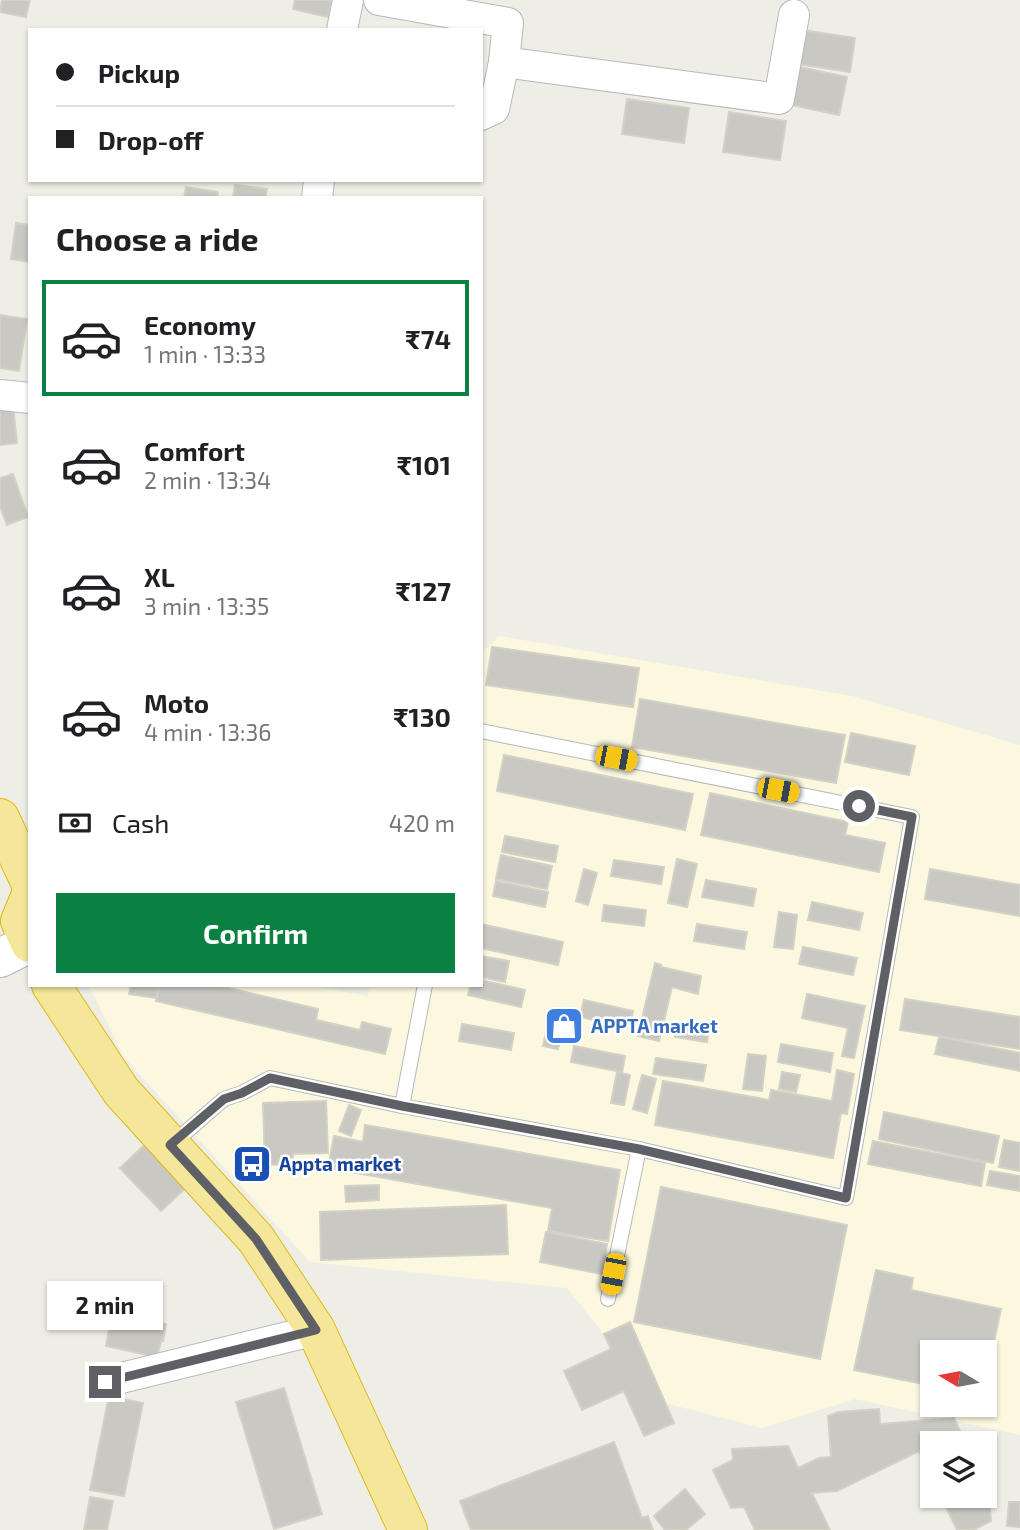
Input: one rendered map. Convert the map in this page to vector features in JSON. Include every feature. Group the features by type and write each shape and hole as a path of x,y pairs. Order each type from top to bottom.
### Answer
{"highway":[{"path":"0,818 28,878"},
{"path":"52,987 121,1091 256,1239 316,1330 408,1530"}],"street":[{"path":"342,28 348,0"},
{"path":"379,0 508,23 504,62 494,109 483,114"},
{"path":"504,62 779,99 794,15"},
{"path":"0,395 28,398"},
{"path":"0,958 22,924"},
{"path":"105,1382 316,1330"}],"lane":[{"path":"170,1145 224,1099 270,1078 402,1106 639,1149 846,1198 912,817 483,731"},
{"path":"402,1106 425,987"},
{"path":"608,1299 639,1149"}],"shaded area":[{"name":"APPTA market","path":"499,636 852,696 1020,745 1020,1435 942,1418 998,1418 998,1340 920,1340 920,1413 855,1399 762,1428 657,1401 567,1288 310,1262 123,1056 90,987 320,987 368,996 370,987 483,987 483,652"}],"building":[{"path":"2,0 30,0 26,17 0,12"},
{"path":"295,0 331,0 328,17 293,9"},
{"path":"803,30 855,38 850,72 797,64"},
{"path":"795,66 847,77 839,115 787,104"},
{"path":"627,99 689,108 684,143 622,134"},
{"path":"729,112 786,121 780,160 723,152"},
{"path":"235,185 267,189 265,196 233,196"},
{"path":"186,187 218,192 217,196 184,196"},
{"path":"16,223 28,225 28,262 11,259"},
{"path":"0,315 27,319 19,371 0,368"},
{"path":"13,405 17,443 0,445 0,406"},
{"path":"13,474 28,517 7,525 0,506 0,478"},
{"path":"492,647 639,668 633,707 486,685"},
{"path":"640,699 845,735 836,783 632,747"},
{"path":"851,733 915,746 909,775 845,762"},
{"path":"504,755 693,794 685,830 497,791"},
{"path":"710,793 848,822 845,835 885,843 879,872 701,835"},
{"path":"505,836 558,846 555,862 502,852"},
{"path":"501,855 552,866 547,889 496,879"},
{"path":"677,859 697,864 687,907 668,903"},
{"path":"614,860 664,867 661,884 611,876"},
{"path":"584,869 597,873 588,905 576,901"},
{"path":"930,869 1020,885 1020,916 925,899"},
{"path":"706,880 756,889 753,906 702,897"},
{"path":"496,881 548,892 545,907 493,896"},
{"path":"812,902 863,913 859,930 808,920"},
{"path":"604,905 646,910 644,926 602,921"},
{"path":"779,912 797,915 793,949 774,947"},
{"path":"483,924 563,942 558,965 483,948"},
{"path":"697,924 747,932 744,949 694,941"},
{"path":"803,947 857,958 853,975 799,964"},
{"path":"483,956 509,961 505,982 483,977"},
{"path":"655,963 661,967 701,976 698,994 672,987 659,1041 638,1036"},
{"path":"483,980 525,990 521,1007 468,995 470,987 483,987"},
{"path":"131,987 158,987 157,998 129,994"},
{"path":"160,987 224,987 318,1009 316,1020 360,1030 362,1022 391,1029 385,1054 156,1001"},
{"path":"807,994 865,1006 854,1058 842,1056 848,1028 802,1018"},
{"path":"905,999 1020,1017 1020,1049 900,1030"},
{"path":"584,1000 633,1011 630,1028 580,1017"},
{"path":"551,1010 567,1014 558,1049 543,1046"},
{"path":"677,1023 709,1028 707,1042 675,1037"},
{"path":"462,1024 514,1033 511,1050 459,1041"},
{"path":"939,1037 1020,1053 1020,1071 935,1054"},
{"path":"781,1044 833,1053 830,1072 778,1062"},
{"path":"574,1046 625,1056 622,1072 571,1062"},
{"path":"748,1054 766,1056 762,1091 743,1089"},
{"path":"656,1058 706,1065 703,1081 653,1074"},
{"path":"837,1070 854,1074 847,1114 841,1113 833,1158 655,1125 663,1081 769,1100 771,1090 832,1101"},
{"path":"617,1072 630,1075 624,1105 611,1103"},
{"path":"782,1072 800,1075 796,1092 779,1089"},
{"path":"642,1075 656,1079 647,1113 633,1109"},
{"path":"326,1101 328,1153 293,1154 293,1164 265,1165 263,1103"},
{"path":"349,1105 361,1110 351,1136 339,1131"},
{"path":"884,1112 999,1136 993,1163 879,1139"},
{"path":"365,1125 620,1170 608,1241 548,1231 552,1208 328,1168 334,1136 363,1142"},
{"path":"153,1137 194,1180 161,1211 120,1168"},
{"path":"1004,1140 1020,1143 1020,1171 999,1167"},
{"path":"873,1141 985,1163 981,1186 868,1164"},
{"path":"990,1171 1020,1176 1020,1191 987,1185"},
{"path":"379,1185 379,1200 346,1202 345,1186"},
{"path":"661,1187 847,1225 820,1359 634,1322"},
{"path":"506,1205 508,1254 321,1260 320,1212"},
{"path":"546,1232 607,1244 602,1274 540,1262"},
{"path":"876,1270 913,1278 911,1290 1001,1309 994,1340 920,1340 920,1383 854,1370"},
{"path":"112,1313 166,1324 157,1357 106,1346"},
{"path":"630,1322 674,1423 644,1436 624,1391 582,1410 564,1371 611,1349 604,1334"},
{"path":"284,1388 322,1514 274,1529 236,1402"},
{"path":"109,1396 143,1403 124,1496 90,1490"},
{"path":"879,1409 880,1424 954,1418 960,1431 920,1431 920,1453 919,1451 837,1491 812,1493 830,1530 755,1530 744,1507 731,1508 713,1470 733,1460 732,1449 788,1446 798,1468 819,1458 831,1457 828,1416 838,1412"},
{"path":"614,1442 642,1518 648,1516 653,1530 471,1530 460,1501"},
{"path":"685,1489 705,1514 686,1530 665,1530 654,1516"},
{"path":"90,1497 113,1501 107,1530 84,1530"},
{"path":"1009,1502 1020,1502 1020,1527 1007,1526"},
{"path":"947,1508 990,1508 991,1521 973,1530 957,1530"}],"place":[{"name":"APPTA market","path":"564,1026"},
{"name":"Appta market","path":"252,1164"}],"route":[{"path":"105,1382 316,1330 256,1239 170,1145 224,1099 270,1078 402,1106 639,1149 846,1198 912,817 859,806"}]}
